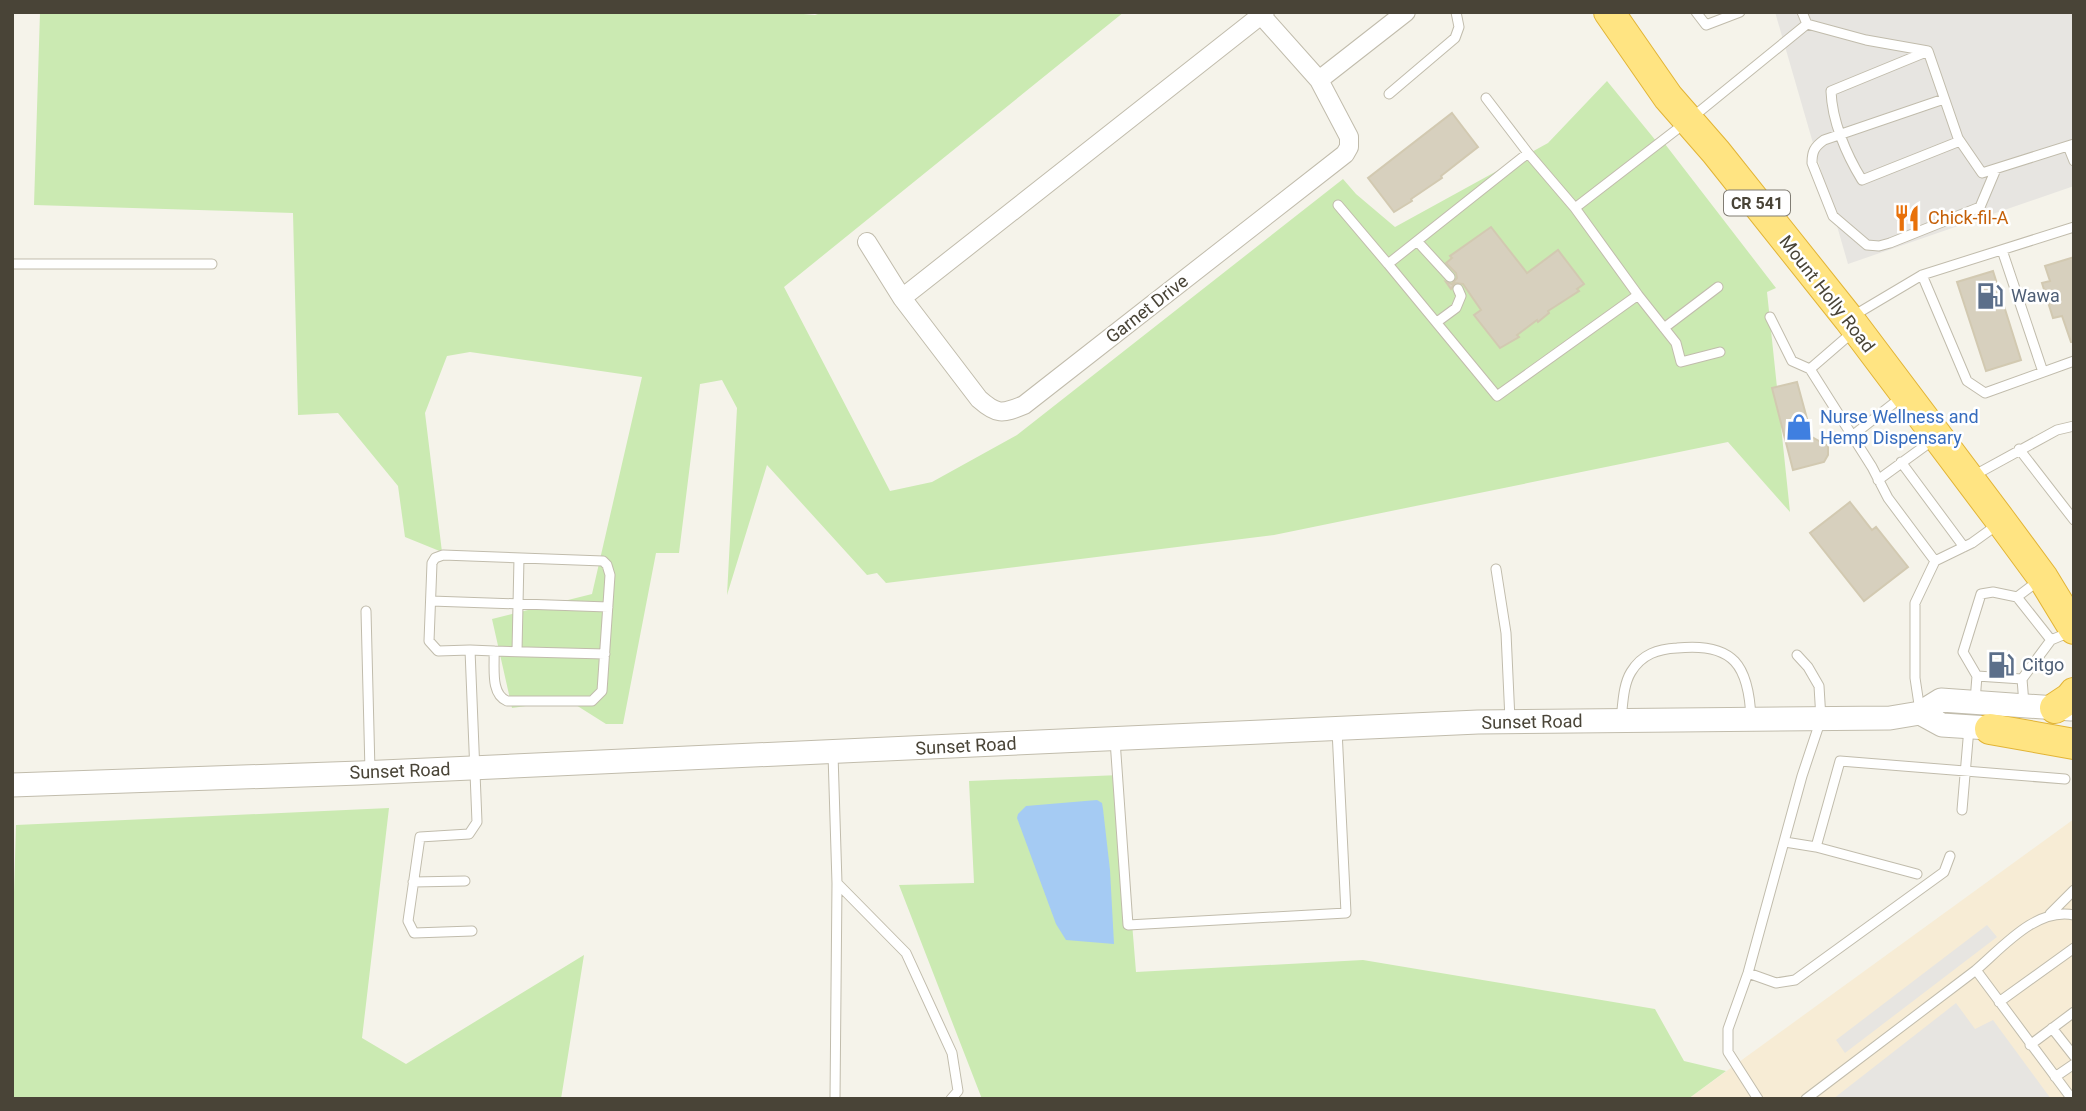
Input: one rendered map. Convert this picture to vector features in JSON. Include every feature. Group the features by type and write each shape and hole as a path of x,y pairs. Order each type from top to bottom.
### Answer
{"highway":[{"name":"Mount Holly Road","path":"1609,12 1668,97 1852,324 2043,578 2074,609"},
{"name":"Mount Holly Road","path":"2043,578 2066,633"},
{"path":"1980,728 2074,744"}],"street":[{"path":"1320,80 1406,12"},
{"name":"Garnet Drive","path":"867,242 902,298 979,399 995,411 1005,413 1024,405 1345,154 1349,137 1320,80 1263,14 902,298"},
{"name":"Sunset Road","path":"12,785 370,773 1510,722 1890,718 1920,713 1941,700 2024,706 2067,703"},
{"path":"1920,713 1942,725 2074,732"}],"lane":[{"path":"1389,93 1455,38 1459,27 1456,12"},
{"path":"1696,12 1706,25 1740,12"},
{"path":"1802,12 1807,24"},
{"path":"1575,208 1807,24"},
{"path":"1807,24 1866,40 1928,51"},
{"path":"1928,51 1960,141 1982,173 2071,145 2074,161"},
{"path":"1928,51 1831,91 1832,107 1851,163 1862,180 1960,141"},
{"path":"1486,98 1575,208 1676,343 1681,362 1720,352"},
{"path":"1944,99 1816,145 1812,163 1833,216 1867,245 1890,243 1973,211 1984,199 1996,169"},
{"path":"1388,264 1528,153"},
{"path":"1338,205 1497,396 1638,295"},
{"path":"1810,369 1852,324 1922,275 2074,227"},
{"path":"1417,240 1450,278"},
{"path":"2002,250 2043,372"},
{"path":"12,264 212,264"},
{"path":"1922,275 1967,381 1984,393 2074,361"},
{"path":"1664,328 1718,287"},
{"path":"1437,323 1456,308 1461,296 1458,289"},
{"path":"1770,317 1792,361 1810,369 1853,436 1888,498 1935,561"},
{"path":"1853,436 1905,395"},
{"path":"1969,478 2057,430 2074,426"},
{"path":"1878,480 1938,437"},
{"path":"2019,449 2074,520"},
{"path":"1901,462 1964,547"},
{"path":"1920,713 1915,678 1915,603 1935,561 1964,547 2001,522"},
{"path":"495,651 496,692 501,698 507,701 592,701 602,691 605,654 610,575 607,565 603,561 443,555 435,558 432,563 429,641 434,649 605,654"},
{"path":"517,651 519,558"},
{"path":"1496,569 1506,633 1510,722"},
{"path":"2017,597 2043,578"},
{"path":"1975,702 1977,677 1963,652 1981,594 1993,592 2017,597 2066,633 2022,679 2024,706"},
{"path":"431,601 608,607"},
{"path":"366,611 370,773"},
{"path":"1621,721 1624,695 1631,673 1643,658 1659,649 1696,646 1717,648 1733,660 1746,679 1750,694 1751,719"},
{"path":"470,650 477,822 469,834 420,837 408,921 414,933 472,931"},
{"path":"1758,1099 1728,1052 1728,1029 1748,973 1821,719 1819,686 1797,655"},
{"path":"1977,677 2022,679"},
{"path":"1962,810 1965,772 1980,728"},
{"path":"1115,740 1128,925 1346,914 1337,730"},
{"path":"833,752 837,883 835,1099"},
{"path":"1816,847 1840,761 2065,779"},
{"path":"1784,842 1816,847 1917,874"},
{"path":"1748,973 1776,983 1795,980 1944,872 1950,856"},
{"path":"413,882 466,881"},
{"path":"837,883 906,953 952,1054 957,1096"},
{"path":"1806,1099 1976,970 2024,930 2050,914 2074,890"},
{"path":"2050,914 2074,915"},
{"path":"1999,1002 2074,948"},
{"path":"1976,970 2072,1099"},
{"path":"2031,1045 2074,1012"},
{"path":"2053,1028 2074,1056"},
{"path":"2055,1077 2074,1064"}],"shaded area":[{"path":"1775,12 2074,12 2074,186 1848,264"},
{"path":"2074,819 2074,1099 1688,1099"},
{"path":"1987,925 1997,937 1845,1053 1836,1040"},
{"path":"1956,1003 1975,1029 1993,1020 2051,1099 1833,1099"}],"green space":[{"path":"40,12 780,12 815,15 824,12 1124,12 784,287 890,491 932,482 1017,435 1343,179 1356,194 1395,227 1548,143 1607,81 1661,147 1665,144 1776,288 1767,292 1790,512 1728,442 1274,535 886,583 877,573 867,575 767,465 727,595 737,408 722,380 700,384 679,553 656,553 623,724 606,724 568,700 512,708 492,619 592,594 642,377 470,352 447,356 425,413 442,552 405,537 398,486 338,413 298,415 293,213 34,205"},
{"path":"1120,775 1136,972 1363,960 1655,1009 1684,1061 1726,1071 1688,1099 982,1099 899,885 974,883 969,781"},
{"path":"389,808 362,1038 406,1064 584,955 561,1099 12,1098 16,825"}],"water":[{"path":"1097,800 1102,803 1103,809 1114,944 1066,940 1056,924 1017,818 1026,806"}],"building":[{"path":"1452,113 1478,147 1441,176 1442,178 1394,212 1368,178"},
{"path":"1491,227 1527,273 1558,250 1584,284 1577,289 1579,291 1517,335 1519,337 1500,348 1474,315 1481,310 1463,284 1455,283 1451,289 1446,282 1452,284 1457,278 1456,273 1446,263 1452,258 1450,256"},
{"path":"2074,257 2074,342 2071,342 2062,316 2053,318 2042,283 2050,281 2045,266"},
{"path":"1993,271 2021,360 1986,371 1957,282"},
{"path":"1797,382 1812,437 1828,446 1828,455 1824,462 1793,470 1772,388"},
{"path":"1850,502 1872,530 1876,527 1908,567 1864,601 1810,533"}],"place":[{"name":"Chick-fil-A","path":"1907,218"},
{"name":"Wawa","path":"1990,296"},
{"name":"Nurse Wellness and Hemp Dispensary","path":"1799,427"},
{"name":"Citgo","path":"2001,665"}]}
